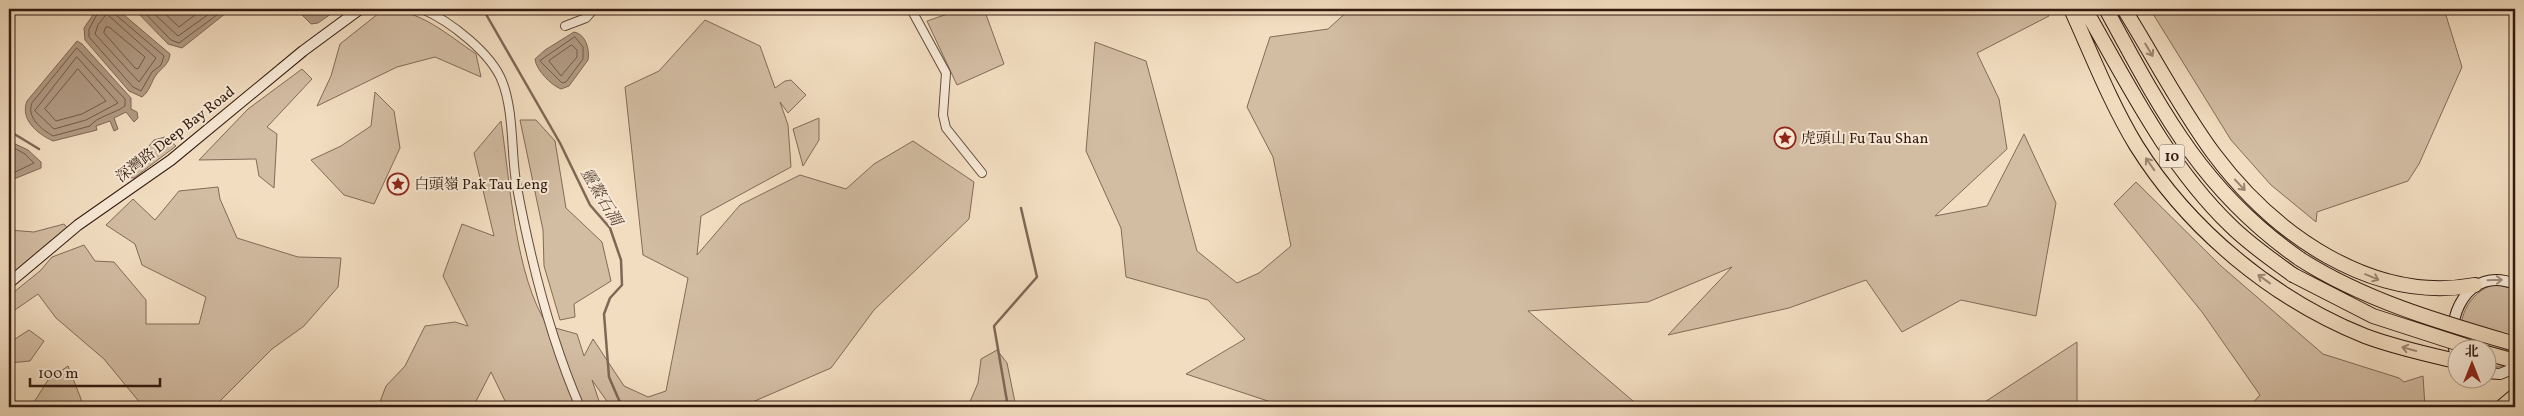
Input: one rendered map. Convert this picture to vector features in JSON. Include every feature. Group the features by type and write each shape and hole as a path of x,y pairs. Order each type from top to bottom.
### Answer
{"highway":[{"path":"2071,9 2111,98 2137,146 2167,188 2216,240 2265,280 2326,317 2366,336 2446,358"},
{"name":"10","path":"2085,9 2144,113 2186,175 2231,226 2292,274 2373,316 2446,340"},
{"name":"10","path":"2106,9 2161,109 2201,168 2248,219 2300,259 2334,279 2390,304 2515,344"},
{"path":"2124,9 2214,154 2242,187 2284,226 2335,259 2381,281 2423,288 2453,289 2475,285"},
{"path":"2496,358 2515,367"},
{"path":"2503,406 2515,396"}],"street":[{"name":"深灣路 Deep Bay Road","path":"9,283 78,224 171,160 303,51 360,9"},
{"path":"422,9 436,15 468,39 493,65 502,82 511,133 516,180 532,258 564,370 580,407"},
{"path":"565,26 586,18 594,9"},
{"path":"911,9 948,78 943,115 946,128 982,173"},
{"path":"2454,338 2456,315 2465,297 2475,285 2495,279 2515,284"},
{"path":"2496,374 2500,374 2515,367"}],"shaded area":[{"path":"384,9 397,10 421,18 455,39 476,54 481,77 435,57 397,67 317,106 331,76 340,44"},
{"path":"962,9 984,9 1004,64 957,85 927,21"},
{"path":"1350,9 2044,9 2049,16 1977,53 1999,99 2007,149 1935,216 1987,206 2024,134 2056,203 2036,316 1961,300 1902,332 1866,280 1789,308 1668,335 1732,267 1648,302 1528,311 1640,407 1295,407 1271,402 1186,374 1245,339 1208,300 1126,277 1121,228 1086,151 1095,42 1146,61 1197,251 1237,283 1259,273 1291,246 1273,157 1247,107 1270,37 1328,29"},
{"path":"2150,9 2444,9 2462,67 2419,164 2408,181 2317,212 2316,222 2271,185 2231,140"},
{"path":"705,20 760,46 775,88 785,81 791,80 806,95 788,113 780,102 788,125 791,167 701,216 697,255 740,205 800,175 846,189 874,164 913,141 974,182 969,219 874,310 831,368 741,407 611,407 592,380 601,407 508,407 491,372 473,407 378,407 386,386 405,366 425,326 455,322 468,326 443,276 462,224 494,236 474,153 501,121 511,199 521,255 537,306 548,326 577,334 584,356 593,339 624,386 648,397 666,391 688,278 643,255 625,87 659,71"},
{"path":"302,69 312,79 267,127 277,134 274,188 259,176 256,159 199,160 248,109"},
{"path":"375,92 394,111 400,148 374,204 344,195 311,160 341,146 371,126"},
{"path":"819,118 819,140 803,166 793,129"},
{"path":"520,120 536,120 555,141 566,208 602,242 611,281 574,304 575,317 560,320 544,266 543,230"},
{"path":"165,137 176,146 134,178 123,177 154,140"},
{"path":"2136,182 2221,266 2323,354 2399,378 2404,382 2423,376 2425,407 2249,407 2260,395 2202,312 2114,204"},
{"path":"218,187 220,199 237,238 298,257 341,258 338,287 304,326 272,349 215,406 147,407 141,404 104,359 56,318 38,294 9,314 9,296 40,271 52,257 84,245 95,261 114,262 146,300 146,324 199,324 206,297 142,265 135,244 106,225 133,199 155,220 179,191"},
{"path":"64,224 68,229 13,274 9,268 9,230 34,232"},
{"path":"2495,284 2510,288 2515,293 2515,357 2506,365 2499,367 2496,367 2496,338 2461,338 2462,318 2466,309 2477,294"},
{"path":"29,330 44,341 30,361 9,363 9,343"},
{"path":"2077,342 2077,407 1977,407"},
{"path":"997,350 1007,363 1016,407 970,407 969,404 978,383 981,359"},
{"path":"68,366 81,399 81,407 31,407 48,380"}],"water":[{"path":"97,9 117,9 170,54 167,63 156,75 149,89 142,97 129,91 85,40 84,28"},
{"path":"134,9 231,9 182,48 168,44"},
{"path":"296,9 338,9 318,23 311,24"},
{"path":"574,32 582,36 586,43 588,60 569,86 561,89 545,77 538,68 535,59 545,50"},
{"path":"77,41 82,44 131,98 131,109 137,112 138,118 134,122 126,112 114,118 118,129 114,131 110,121 96,126 97,130 53,141 35,130 28,119 25,108 27,101"},
{"path":"9,141 28,150 41,162 41,168 9,181"}],"waterway":[{"name":"靈鰲石澗","path":"483,9 560,143 590,205 610,228 621,260 622,285 610,298 604,314 609,377 622,407"},
{"path":"11,132 39,149"},
{"path":"1008,407 994,326 1037,277 1021,208"}],"place":[{"name":"虎頭山 Fu Tau Shan","path":"1785,138"},
{"name":"白頭嶺 Pak Tau Leng","path":"398,184"}]}
